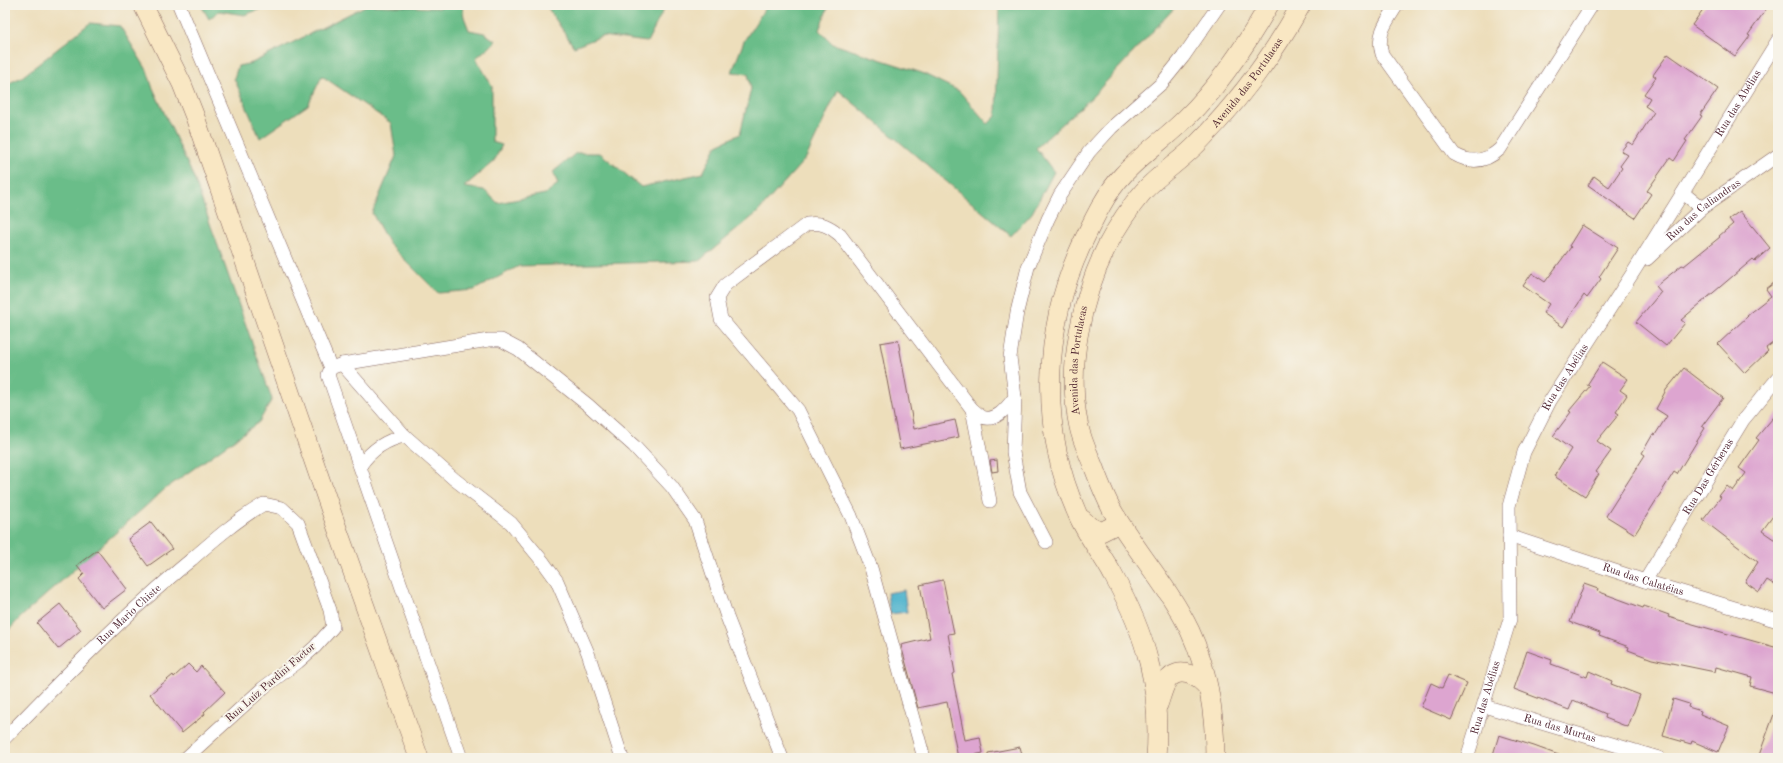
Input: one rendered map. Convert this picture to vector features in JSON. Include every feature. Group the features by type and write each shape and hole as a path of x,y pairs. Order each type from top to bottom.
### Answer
{"street":[{"path":"143,5 176,71 195,117 328,503 420,758"},
{"path":"179,5 337,366 405,436 454,479 511,523 530,545 557,581 588,654 622,758"},
{"path":"1046,542 1020,492 1013,452 1016,397 1010,357 1017,312 1030,261 1054,207 1074,173 1089,152 1111,128 1162,83 1183,57 1219,5"},
{"path":"1156,758 1157,706 1151,668 1133,614 1112,572 1077,514 1068,493 1054,443 1050,394 1055,332 1063,296 1071,272 1093,222 1122,176 1187,118 1247,41 1269,5"},
{"name":"Avenida das Portulacas","path":"1215,758 1214,730 1208,688 1200,656 1178,607 1159,577 1117,518 1105,497 1079,428 1075,374 1077,348 1080,328 1091,285 1108,246 1130,208 1144,191 1196,145 1240,96 1278,43 1301,5"},
{"path":"1397,5 1381,30 1379,41 1382,54 1454,154 1460,158 1475,161 1489,158 1500,149 1592,5"},
{"name":"Rua das Abélias","path":"1468,758 1510,619 1508,536 1509,506 1524,452 1550,401 1634,271 1778,40"},
{"name":"Rua das Caliandras","path":"1634,271 1702,208 1778,155"},
{"path":"1683,193 1702,208"},
{"path":"924,758 871,568 852,516 798,410 720,319 717,298 725,286 807,224 826,224 840,235 972,409 983,417 994,417 1004,411 1016,397"},
{"path":"461,758 328,375 337,366 489,340 501,340 518,349 588,405 634,446 672,487 695,520 727,617 782,758"},
{"name":"Rua Das Gérberas","path":"1645,580 1743,420 1778,378"},
{"path":"972,409 990,501"},
{"path":"360,466 366,458 381,445 405,436"},
{"name":"Rua Mario Chiste","path":"5,738 83,657 152,592 245,515 264,504"},
{"name":"Rua Luiz Pardini Factor","path":"186,758 263,688 298,662 315,647 333,627 330,610 298,523 282,508 264,504"},
{"path":"1077,514 1089,526 1101,532 1113,526 1117,518"},
{"name":"Rua das Calatéias","path":"1508,536 1778,621"},
{"path":"1157,706 1167,682 1175,674 1187,673 1193,675 1208,688"},
{"name":"Rua das Murtas","path":"1484,706 1658,758"}],"green space":[{"path":"201,5 272,5 244,15 219,11 209,19"},
{"path":"367,5 439,8 445,5 462,5 464,17 469,30 484,33 496,41 476,58 492,86 492,142 502,145 494,161 464,187 484,190 498,203 545,194 558,184 553,172 576,153 600,153 641,187 703,173 717,145 740,134 751,89 748,74 732,72 744,41 767,5 829,5 819,30 833,44 922,73 959,91 988,124 996,116 999,5 1177,5 1092,97 1036,148 1054,172 1032,213 1011,236 838,90 806,158 757,213 699,261 519,266 474,290 438,293 389,244 372,213 396,156 391,123 322,76 308,105 260,138 234,78 238,66 252,63"},
{"path":"546,5 666,5 647,42 602,36 574,47"},
{"path":"90,23 120,26 147,70 152,86 194,178 272,399 259,422 165,489 21,617 5,634 5,85 22,77"}],"water":[{"path":"904,590 907,612 890,614 887,593"}],"building":[{"path":"1706,5 1769,5 1748,35 1750,36 1735,56 1692,25"},
{"path":"1668,54 1718,89 1700,115 1702,116 1685,140 1687,141 1674,161 1670,158 1647,191 1651,194 1635,218 1588,185 1594,176 1609,187 1622,168 1620,166 1628,155 1621,151 1628,142 1633,145 1654,112 1645,106 1650,98 1644,94 1656,77 1653,75"},
{"path":"1740,211 1770,248 1755,261 1753,259 1681,320 1685,323 1666,346 1636,322 1661,292 1656,286 1720,237 1719,236 1733,224 1729,219"},
{"path":"1582,225 1618,248 1599,277 1601,279 1587,298 1584,295 1563,327 1543,313 1549,304 1523,286 1532,273 1545,282 1571,247 1569,246"},
{"path":"1778,280 1778,339 1766,348 1768,351 1745,373 1718,344 1748,316 1747,315 1771,296 1766,289"},
{"path":"898,340 914,429 955,420 959,437 900,449 880,343"},
{"path":"1602,362 1628,379 1620,390 1627,395 1616,412 1619,414 1597,441 1611,451 1596,472 1599,474 1585,496 1554,476 1571,449 1553,436 1571,412 1569,411 1590,386 1587,385"},
{"path":"1684,368 1723,398 1702,426 1705,428 1677,474 1674,472 1635,534 1606,516 1645,455 1642,453 1653,434 1655,435 1667,416 1656,409 1666,390"},
{"path":"1778,412 1778,509 1762,531 1778,542 1778,587 1767,580 1759,592 1745,582 1758,562 1703,520 1721,497 1719,496 1727,486 1733,491 1746,473 1739,468 1759,440 1756,438"},
{"path":"997,460 998,471 992,472 990,461"},
{"path":"151,522 172,549 148,566 128,539"},
{"path":"97,550 127,589 102,608 79,579 84,574 77,565"},
{"path":"943,580 954,633 948,634 955,673 952,674 965,740 980,737 983,753 960,758 958,758 947,702 918,708 901,645 930,638 920,585"},
{"path":"1584,584 1598,589 1597,591 1643,608 1644,606 1669,615 1668,617 1778,648 1778,685 1776,693 1750,686 1752,677 1716,667 1715,672 1652,659 1628,650 1629,647 1599,636 1600,633 1570,622"},
{"path":"60,604 81,630 58,649 37,623"},
{"path":"1527,651 1552,660 1551,664 1587,677 1589,671 1612,681 1611,684 1640,695 1628,727 1605,718 1606,714 1573,700 1569,710 1514,689"},
{"path":"188,664 196,672 201,666 225,692 204,712 205,714 182,733 150,694 173,675 174,677"},
{"path":"1448,675 1467,683 1451,720 1421,707 1431,683 1442,688"},
{"path":"1673,699 1689,704 1688,707 1701,711 1700,714 1729,726 1718,752 1692,741 1691,744 1663,736"},
{"path":"1777,706 1778,758 1758,758"},
{"path":"1499,735 1534,746 1564,758 1492,758"},
{"path":"1020,747 1023,758 988,758 988,753"}]}
